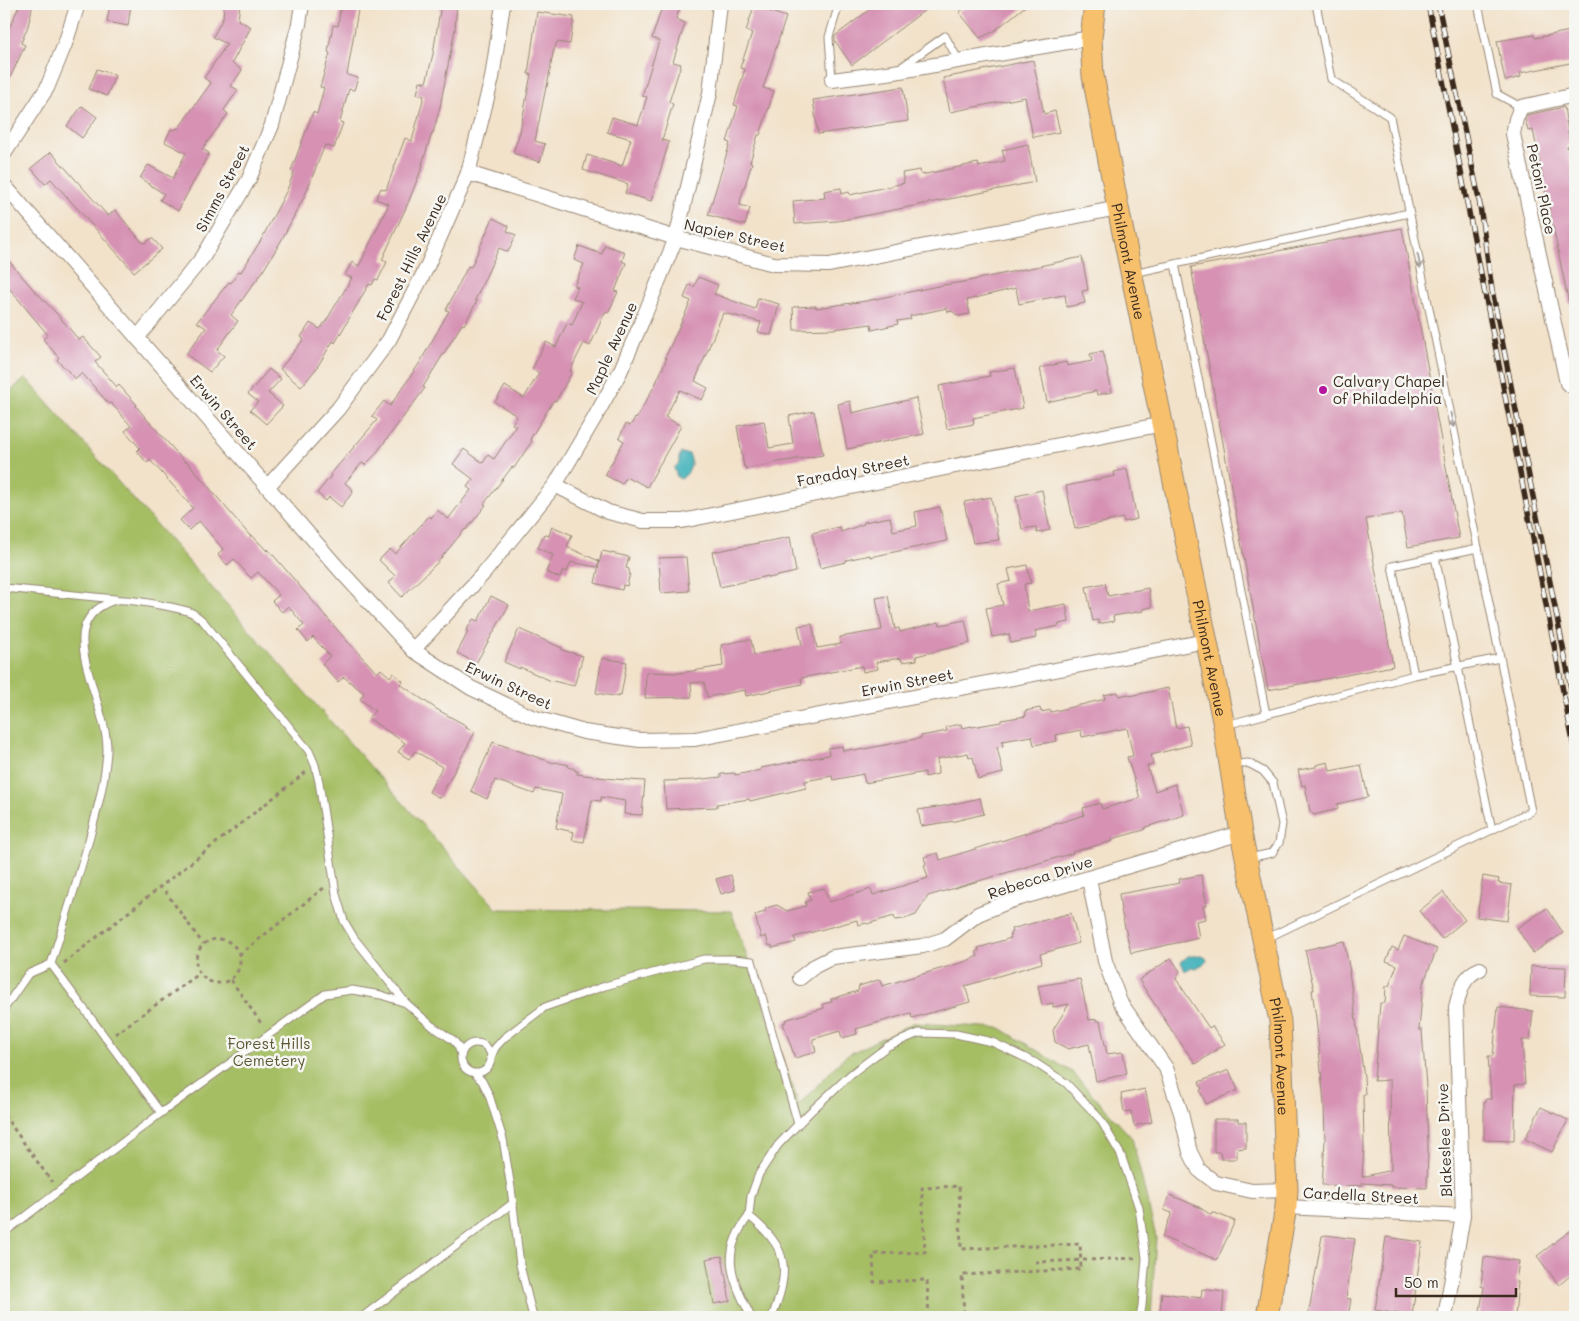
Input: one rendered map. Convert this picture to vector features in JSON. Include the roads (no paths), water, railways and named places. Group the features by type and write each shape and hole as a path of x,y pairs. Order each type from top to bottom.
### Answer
{"main road":[{"name":"Philmont Avenue","path":"1095,4 1091,38 1093,76 1118,208 1224,726 1241,833 1280,1021 1287,1198 1268,1317"}],"street":[{"path":"4,154 47,88 65,44 78,4"},
{"name":"Simms Street","path":"137,338 204,257 250,179 272,125 299,24 302,4"},
{"name":"Forest Hills Avenue","path":"268,486 338,409 389,340 426,269 468,173 492,78 503,4"},
{"name":"Maple Avenue","path":"413,650 483,574 555,485 620,372 676,238 710,92 720,4"},
{"path":"832,80 894,72 1091,38"},
{"path":"1521,107 1575,95"},
{"name":"Petoni Place","path":"1521,107 1513,134 1567,383 1575,388"},
{"name":"Napier Street","path":"468,173 676,238 774,264 829,265 1118,208"},
{"name":"Erwin Street","path":"4,185 339,569 413,650 471,688 532,717 584,732 640,740 695,739 1206,641"},
{"name":"Faraday Street","path":"555,485 608,512 643,521 682,521 1163,424"},
{"name":"Rebecca Drive","path":"800,978 815,966 833,957 923,946 945,939 978,914 1010,901 1241,833"},
{"name":"Cardella Street","path":"1089,878 1106,961 1120,1002 1166,1068 1181,1113 1190,1152 1199,1170 1216,1183 1287,1198 1463,1216"},
{"name":"Blakeslee Drive","path":"1445,1317 1463,1216 1456,1007 1461,987 1472,972 1480,969"}],"lane":[{"path":"832,80 829,37 838,7 844,4"},
{"path":"1264,939 1531,811 1390,117 1331,80 1316,4"},
{"path":"1478,4 1496,94 1521,107"},
{"path":"894,72 945,36 958,61"},
{"path":"1132,274 1409,213"},
{"path":"1175,264 1266,714"},
{"path":"1414,675 1392,566 1478,548"},
{"path":"1435,557 1492,830"},
{"path":"4,588 117,599 177,608 192,613 202,620 309,751 315,765 336,894 344,921 354,938 406,1003 432,1026 453,1040 458,1046 462,1065 482,1081 489,1095 503,1139 520,1265 533,1317"},
{"path":"53,967 105,773 107,748 104,723 85,659 82,641 85,626 92,614 100,606 117,599"},
{"path":"1224,726 1414,675 1500,658"},
{"path":"1231,766 1248,763 1263,771 1273,783 1282,824 1279,843 1272,853 1247,859"},
{"path":"489,1095 487,1081 495,1048 504,1038 546,1007 605,986 704,959 733,959 752,961 798,1124"},
{"path":"4,1009 28,974 53,967"},
{"path":"53,967 162,1113"},
{"path":"4,1233 162,1113 325,994 352,990 381,995 406,1003"},
{"path":"751,1317 732,1275 731,1248 739,1229 749,1216 751,1196 759,1174 778,1145 851,1074 888,1046 919,1033 956,1034 992,1042 1034,1062 1066,1083 1100,1119 1121,1155 1139,1208 1146,1258 1140,1317"},
{"path":"453,1040 469,1044 492,1043 504,1038"},
{"path":"479,1043 487,1047 492,1057"},
{"path":"461,1055 469,1044"},
{"path":"475,1074 485,1071 489,1067"},
{"path":"362,1317 513,1202"},
{"path":"749,1216 766,1230 778,1245 785,1267 784,1286 772,1317"}],"water":[{"path":"681,453 689,454 691,464 689,471 681,479 677,477 674,468 679,463"},
{"path":"1188,956 1202,956 1206,958 1207,962 1185,971 1181,962"}],"railway":[{"path":"1428,4 1575,752"},
{"path":"1438,4 1479,199 1492,290 1575,708"}],"place":[{"name":"Calvary Chapel of Philadelphia","path":"1323,390"}],"park label":[{"name":"Forest Hills Cemetery","path":"269,1052"}]}
